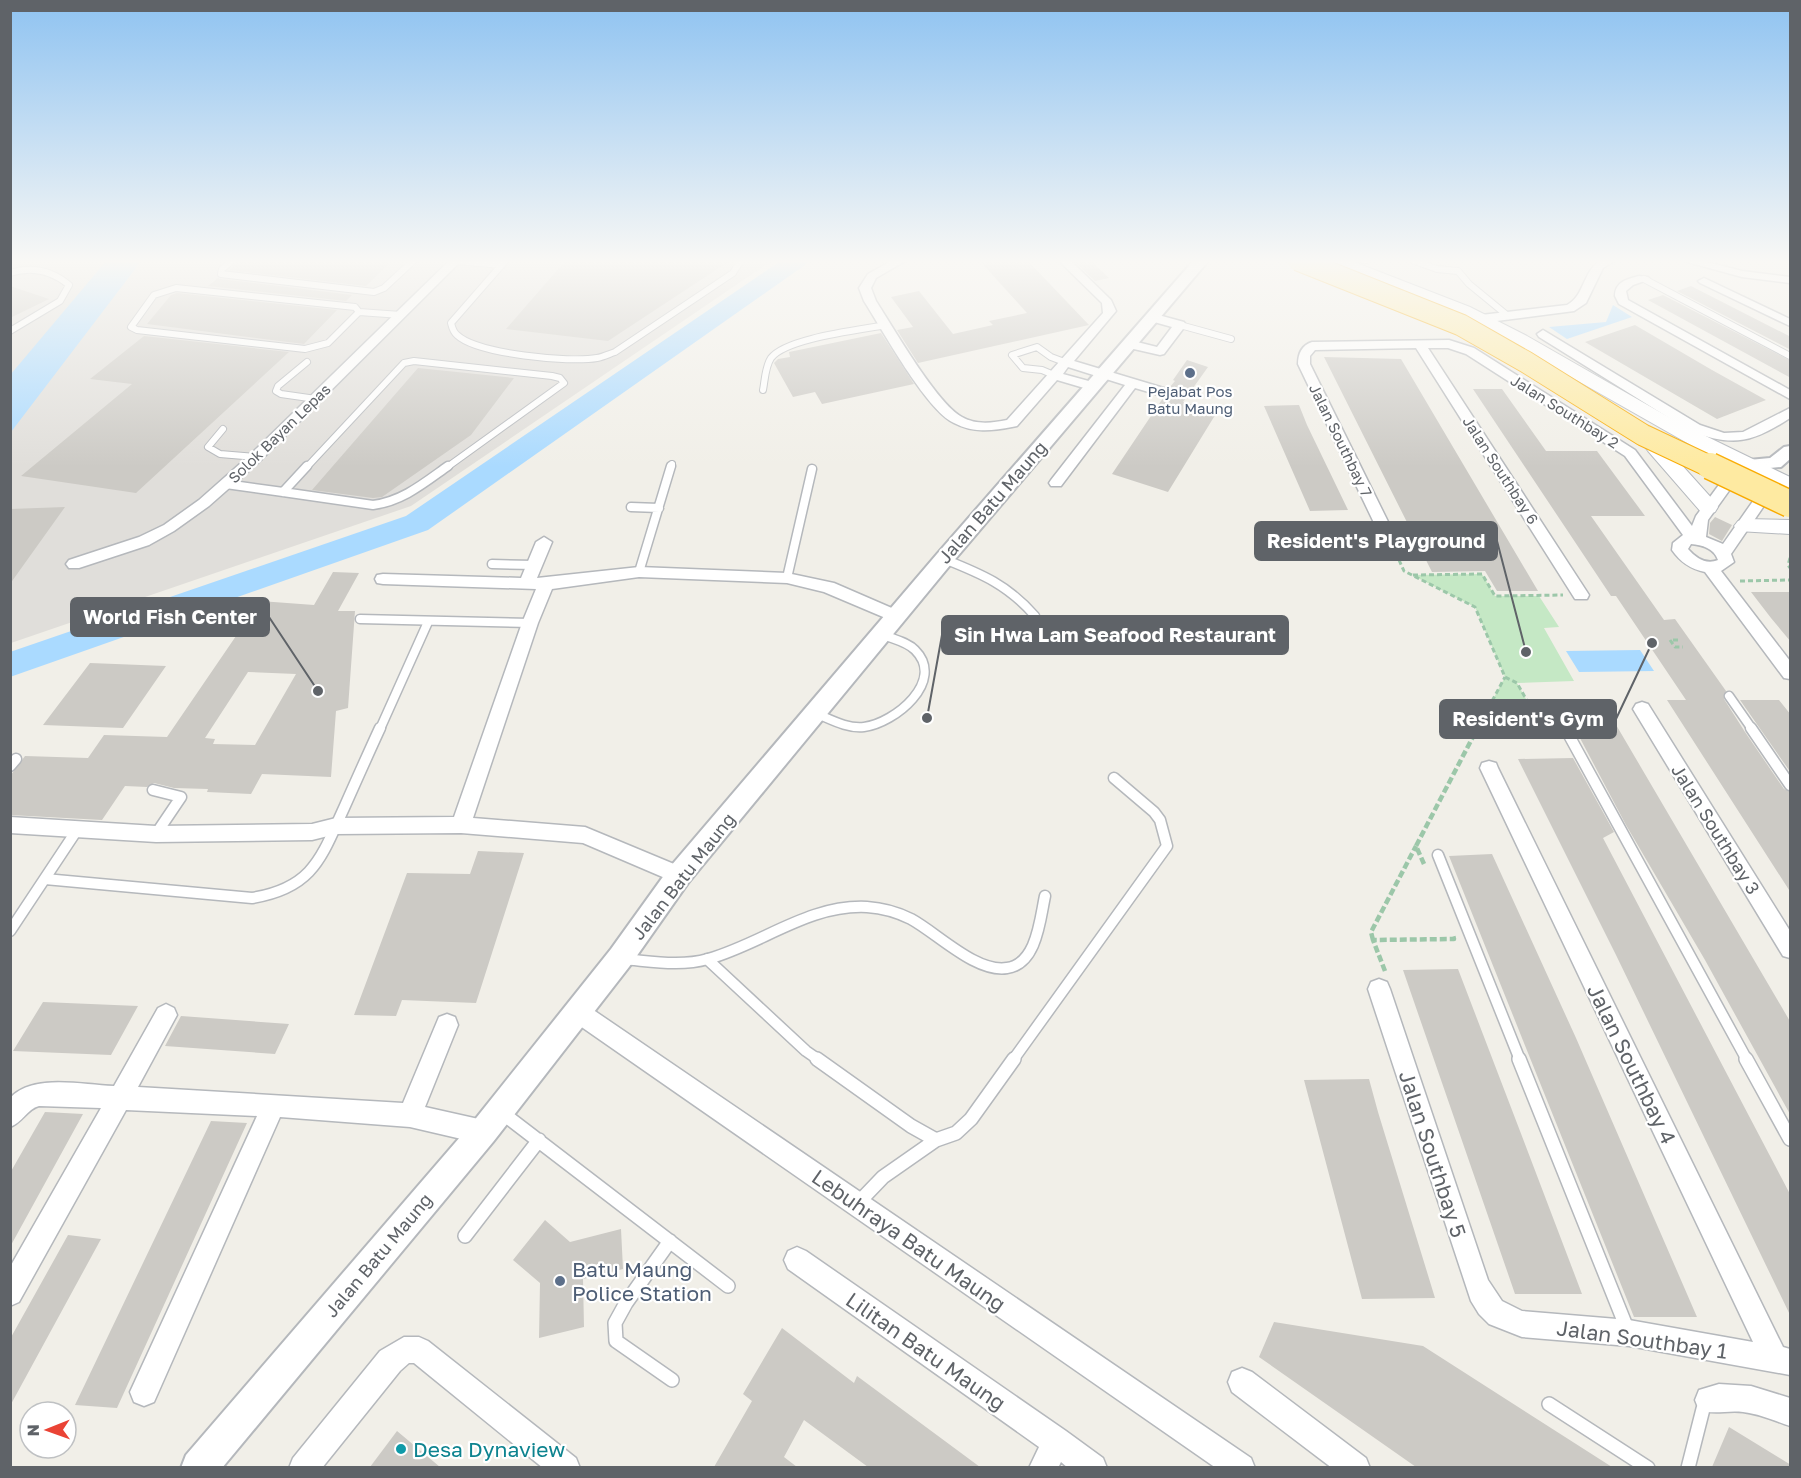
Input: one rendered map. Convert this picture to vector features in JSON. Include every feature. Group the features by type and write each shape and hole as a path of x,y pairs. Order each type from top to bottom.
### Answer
{"highway":[{"path":"1468,329 1526,362 1643,435 1791,504"},
{"path":"1486,329 1700,453 1785,472"}],"main road":[{"path":"1457,329 1655,447 1791,510"},
{"path":"1498,329 1671,428 1744,465 1785,472"},
{"path":"1655,447 1708,507"},
{"path":"1744,526 1791,527"}],"street":[{"name":"Solok Bayan Lepas","path":"74,564 144,541 169,528 226,484 256,457 387,329"},
{"path":"889,329 945,411 957,420 987,427 1012,423 1056,376 1095,329"},
{"name":"Jalan Batu Maung","path":"199,1467 483,1132 620,958 679,875 888,625 1141,329"},
{"path":"1129,344 1160,351 1177,329"},
{"path":"1672,329 1791,395"},
{"path":"1543,333 1695,428 1708,433 1732,438 1753,436 1791,412"},
{"name":"Jalan Southbay 2","path":"1304,364 1304,355 1309,349 1318,345 1449,344 1470,351 1630,453 1696,540 1713,545 1724,553"},
{"name":"Jalan Southbay 6","path":"1420,345 1581,595"},
{"path":"1067,363 1096,380"},
{"name":"Jalan Southbay 7","path":"1304,364 1393,549"},
{"path":"1056,376 1131,385 1162,392"},
{"path":"1056,483 1131,385"},
{"path":"1744,465 1708,507 1701,519 1696,540 1681,543 1682,554 1697,564 1717,567 1726,562 1724,553 1763,497 1785,472"},
{"path":"527,583 544,542"},
{"path":"1710,567 1791,673"},
{"path":"383,579 546,584 639,573 788,578 828,586 888,625"},
{"path":"461,825 530,623 546,584"},
{"name":"Jalan Southbay 3","path":"1642,709 1791,949"},
{"name":"Jalan Southbay 4","path":"1489,768 1783,1361"},
{"path":"10,825 156,834 312,832 336,826 461,825 585,835 679,875"},
{"name":"Jalan Southbay 5","path":"1378,989 1476,1283 1484,1300 1495,1315"},
{"name":"Lebuhraya Batu Maung","path":"578,1012 1234,1466"},
{"path":"10,1293 166,1015"},
{"path":"410,1115 447,1025"},
{"path":"10,1116 26,1098 39,1094 274,1105 410,1115 483,1132"},
{"path":"144,1392 274,1105"},
{"name":"Lilitan Batu Maung","path":"797,1260 1093,1467"},
{"name":"Jalan Southbay 1","path":"1495,1315 1506,1321 1522,1324 1629,1333 1783,1361"},
{"path":"303,1467 390,1361 404,1350 419,1350 566,1467"},
{"path":"1242,1382 1356,1467"},
{"path":"1709,1400 1722,1397 1764,1401 1791,1412"},
{"path":"1043,1467 1056,1441"}],"lane":[{"path":"139,329 313,348 328,343 342,329"},
{"path":"452,329 453,334 474,346 496,351 586,359 599,358 615,352 649,329"},
{"path":"763,390 770,360 777,352 796,344 867,329"},
{"path":"1194,329 1231,339"},
{"path":"1739,329 1791,356"},
{"path":"1056,376 1042,370 1023,368 1012,355 1037,347 1051,357 1067,363"},
{"path":"226,484 282,493 373,505 388,503 409,494 564,383 560,378 552,375 414,361 404,363 282,493"},
{"path":"307,362 276,391 281,394 316,399"},
{"path":"223,429 208,447 220,454 256,457"},
{"path":"639,573 672,464"},
{"path":"788,578 812,469"},
{"path":"631,507 659,508"},
{"path":"944,559 992,577 1007,586 1035,616"},
{"path":"492,564 534,565"},
{"path":"360,619 530,623"},
{"path":"45,879 252,898 272,895 292,887 309,874 321,859 428,622"},
{"path":"815,712 850,726 862,727 886,720 904,709 913,699 924,677 921,657 888,625"},
{"path":"1729,696 1791,784"},
{"path":"1563,724 1791,1139"},
{"path":"857,1204 883,1177 936,1140 956,1133 971,1119 1167,846 1160,820 1154,812 1114,778"},
{"path":"153,790 181,797 156,834"},
{"path":"10,931 77,830"},
{"path":"1438,855 1629,1333"},
{"path":"620,958 676,963 707,959 811,915 863,906 888,910 911,919 979,962 994,968 1007,968 1020,963 1030,952 1045,896"},
{"path":"707,959 806,1051 911,1126 936,1140"},
{"path":"500,1111 728,1286"},
{"path":"465,1236 539,1140"},
{"path":"670,1241 626,1303 615,1323 616,1341 672,1380"},
{"path":"1688,1467 1703,1409 1709,1400"},
{"path":"1549,1404 1648,1467"}],"path":[{"path":"1393,549 1404,571 1475,606 1505,677 1517,682 1543,729 1476,731"},
{"path":"1791,558 1788,565 1791,568"},
{"path":"1412,575 1482,574 1495,596 1581,595"},
{"path":"1721,582 1791,580"},
{"path":"1678,640 1670,640 1675,647 1683,646"},
{"path":"1378,989 1388,977 1371,932 1505,677"},
{"path":"1416,846 1424,866"},
{"path":"1373,940 1454,939 1450,928"}],"shaded area":[{"path":"10,329 672,329 411,506 11,643"}],"green space":[{"path":"1482,574 1495,596 1539,596 1559,627 1544,628 1574,681 1517,683 1543,729 1476,731 1505,677 1475,607 1412,575"}],"water":[{"path":"49,329 89,329 11,432 11,374"},
{"path":"1552,329 1597,329 1567,339"},
{"path":"1640,650 1654,671 1579,672 1566,651"}],"building":[{"path":"186,329 319,329 304,344"},
{"path":"506,329 626,329 608,341"},
{"path":"949,329 953,334 975,329 1071,329 918,363 897,330"},
{"path":"1623,329 1642,329 1766,400 1717,419 1585,342"},
{"path":"1701,329 1729,329 1791,361 1791,378"},
{"path":"1750,329 1775,329 1791,337 1791,350"},
{"path":"881,333 914,384 822,404 815,392 793,397 774,363 778,359 790,357 789,352"},
{"path":"144,336 289,352 136,493 21,476 132,384 90,379"},
{"path":"1324,357 1401,359 1538,591 1497,591 1485,571 1432,572"},
{"path":"1187,360 1208,367 1183,402 1217,412 1168,492 1112,474 1163,398 1171,393 1169,388"},
{"path":"418,368 514,378 471,435 382,497 373,498 312,490"},
{"path":"1473,389 1502,389 1546,451 1597,451 1645,516 1591,516 1664,620 1675,619 1726,691 1724,699 1745,732 1784,789 1791,792 1791,893 1667,700 1686,700 1616,596 1611,596"},
{"path":"1299,405 1348,510 1310,511 1264,406"},
{"path":"65,507 10,584 10,509"},
{"path":"1715,517 1732,525 1722,541 1709,534 1710,523"},
{"path":"333,572 359,573 338,611 355,611 348,708 336,711 331,777 262,774 251,794 207,792 208,789 174,788 154,783 147,787 125,786 102,820 10,815 10,776 25,756 88,758 104,735 167,737 260,601 314,605","holes":["248,672 296,674 255,745 213,744 215,739 205,738"]},
{"path":"1751,592 1791,592 1791,642 1771,618"},
{"path":"90,663 166,666 123,728 43,725"},
{"path":"1740,700 1779,700 1791,715 1791,773"},
{"path":"1563,706 1605,706 1791,1023 1791,1116 1705,960 1626,825"},
{"path":"1573,758 1614,832 1603,838 1791,1196 1791,1317 1616,955 1518,759"},
{"path":"478,851 524,853 476,1003 402,1000 396,1016 354,1015 407,873 470,874"},
{"path":"1492,854 1576,1038 1697,1317 1634,1317 1449,856"},
{"path":"1458,969 1582,1294 1515,1294 1403,970"},
{"path":"43,1002 138,1006 111,1055 13,1051"},
{"path":"181,1016 289,1024 275,1054 165,1046"},
{"path":"1369,1079 1435,1298 1362,1299 1304,1080"},
{"path":"45,1112 83,1114 10,1247 10,1173"},
{"path":"211,1121 247,1123 117,1408 78,1405 77,1400"},
{"name":"Batu Maung Police Station","path":"545,1220 570,1242 621,1229 623,1269 583,1279 584,1327 539,1338 540,1283 513,1260"},
{"path":"68,1235 101,1239 10,1406 10,1339"},
{"path":"1274,1322 1423,1346 1612,1467 1416,1467 1259,1357"},
{"path":"782,1328 854,1383 857,1376 980,1467 868,1467 804,1420 784,1457 797,1467 714,1467 752,1401 743,1394"},
{"path":"1729,1427 1791,1465 1791,1467 1712,1467"},
{"name":"Desa Dynaview","path":"397,1431 440,1467 370,1467"}],"waterway":[{"path":"10,665 417,523 697,329"}],"place":[{"name":"Pejabat Pos Batu Maung","path":"1190,373"},
{"name":"Resident's Gym","path":"1652,643"},
{"name":"Resident's Playground","path":"1526,652"},
{"name":"World Fish Center","path":"318,691"},
{"name":"Sin Hwa Lam Seafood Restaurant","path":"927,718"},
{"name":"Batu Maung Police Station","path":"560,1281"},
{"name":"Desa Dynaview","path":"401,1449"}]}
